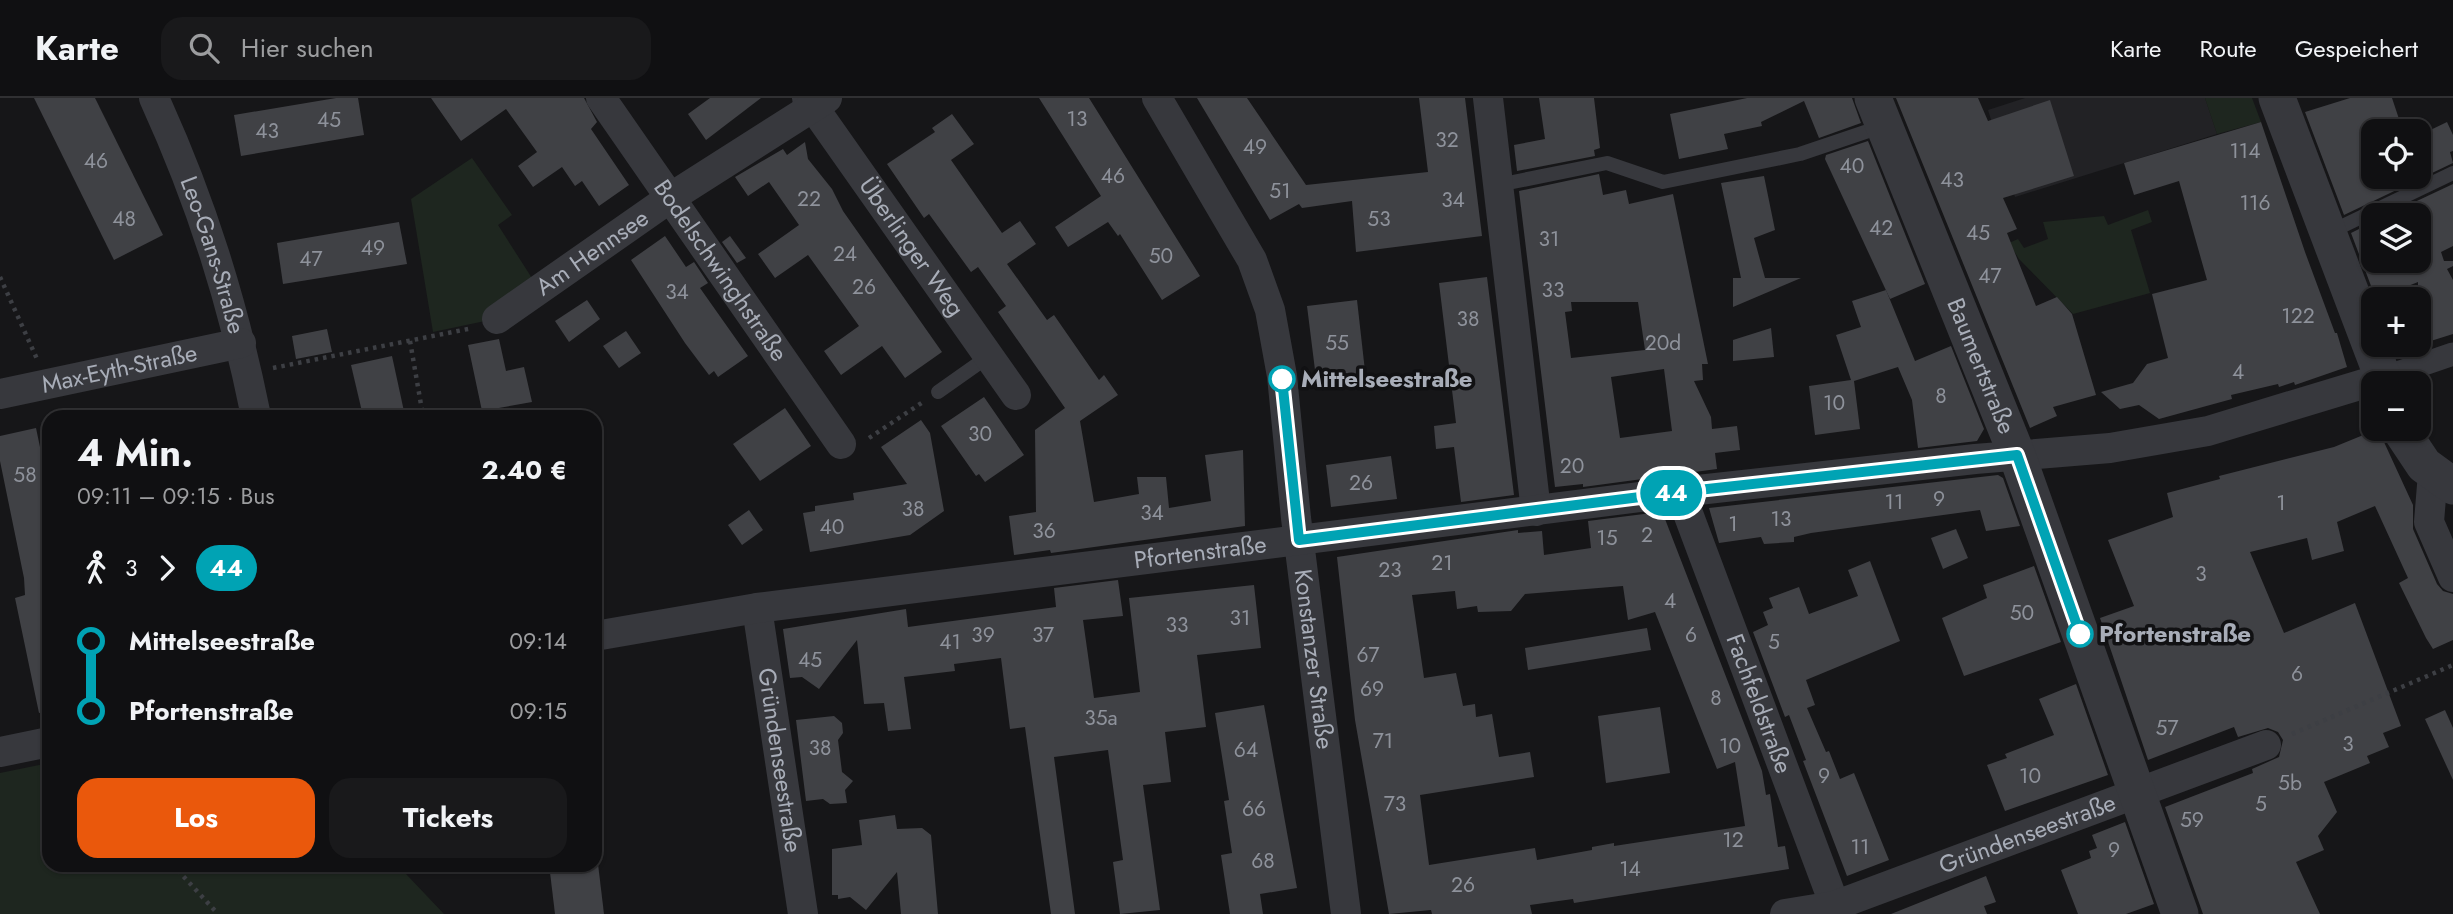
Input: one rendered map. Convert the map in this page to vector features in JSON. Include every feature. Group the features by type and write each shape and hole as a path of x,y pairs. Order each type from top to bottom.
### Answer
{"street":[{"name":"Leo-Gans-Straße","path":"154,98 213,242 241,343 255,410"},
{"name":"Bodelschwinghstraße","path":"601,98 841,444"},
{"name":"Konstanzer Straße","path":"1157,98 1262,281 1279,355 1299,540 1346,914"},
{"path":"1488,98 1536,511"},
{"path":"2277,98 2381,371"},
{"name":"Am Hennsee","path":"496,319 815,100"},
{"name":"Überlinger Weg","path":"815,100 1016,395"},
{"name":"Baumertstraße","path":"1879,112 2017,455 2180,914"},
{"name":"Max-Eyth-Straße","path":"0,394 241,343"},
{"path":"2408,371 2453,354"},
{"name":"Pfortenstraße","path":"602,635 757,608 1680,492 2017,455 2110,448 2172,439 2361,386"},
{"path":"2407,441 2412,450 2443,480 2429,522 2453,577"},
{"name":"Fachfeldstraße","path":"1680,492 1836,910"},
{"name":"Gründenseestraße","path":"757,608 803,914"},
{"path":"0,752 42,743"},
{"name":"Gründenseestraße","path":"1784,914 1836,910 2136,792 2266,746"}],"lane":[{"path":"1498,185 1607,163 1663,182 1800,155 1879,112"},
{"path":"2328,233 2453,173"},
{"path":"938,392 989,356"}],"path":[{"path":"0,277 48,384"},
{"path":"247,373 488,325 496,319"},
{"path":"410,341 422,410"},
{"path":"841,444 857,446 938,392"},
{"path":"2266,746 2453,665"},
{"path":"179,872 218,914"}],"shaded area":[{"path":"2025,98 2205,98 2217,134 2015,197 1988,110"},
{"path":"2205,98 2252,98 2261,122 2217,134"},
{"path":"472,158 512,215 498,225 537,286 485,321 433,332 411,199"},
{"path":"2148,210 2152,222 2131,230 2150,293 2073,314 2019,259 2009,243 2018,239 2024,248 2048,239 2043,222 2104,216 2108,225"},
{"path":"42,764 42,872 406,874 444,914 0,914 0,773"}],"building":[{"path":"34,98 95,98 163,235 114,260"},
{"path":"336,98 358,98 364,135 241,156 234,115"},
{"path":"431,98 584,98 597,122 591,129 629,185 599,206 582,181 575,186 562,167 533,187 518,166 537,152 506,109 461,141"},
{"path":"710,98 761,98 706,140 688,114"},
{"path":"1039,98 1089,98 1200,276 1162,300 1120,234 1118,236 1108,222 1068,247 1055,227 1101,196"},
{"path":"1197,98 1247,98 1306,185 1428,172 1419,98 1465,98 1482,236 1356,252 1352,201 1302,208 1299,204 1270,220"},
{"path":"1539,98 1594,98 1600,148 1594,150 1595,156 1517,171 1514,145 1545,139"},
{"path":"1747,98 1852,98 1861,123 1819,138 1804,101 1761,122 1762,126 1724,134 1728,149 1679,159 1670,114"},
{"path":"1896,98 1978,98 1988,121 2050,100 2074,176 2003,198 2017,229 2007,233 2036,306 2057,297 2072,314 2096,395 2053,407 2057,416 2030,428"},
{"path":"2350,98 2392,98 2399,119 2361,119 2361,189 2398,189 2369,203 2361,203 2361,207 2344,215 2305,112"},
{"path":"952,114 974,144 951,160 1002,233 1020,221 1036,244 1007,264 1047,320 1054,315 1099,380 1104,375 1118,395 1080,421 1094,502 1139,494 1137,477 1166,477 1169,508 1211,501 1205,455 1243,450 1245,526 1051,553 1050,550 1014,555 1009,516 1036,512 1035,430 1065,408 998,312 1006,306 978,267 971,272 929,214 924,218 887,164 935,132 932,128"},
{"path":"2261,122 2347,367 2295,385 2294,382 2279,387 2278,384 2231,395 2232,399 2159,419 2139,405 2120,409 2101,392 2133,383 2147,364 2168,358 2152,294 2207,280 2179,181 2134,195 2124,163"},
{"path":"2447,122 2453,135 2453,151 2450,152 2453,163 2431,173 2431,130"},
{"path":"1868,141 1925,284 1890,299 1825,159 1826,155"},
{"path":"805,142 808,159 832,189 843,211 942,352 905,378 882,346 841,375 824,351 859,326 808,255 775,278 758,254 799,225 769,182 748,196 735,177 783,149 787,155"},
{"path":"1599,174 1603,195 1626,190 1629,204 1673,194 1708,364 1702,364 1703,380 1694,381 1711,417 1712,429 1737,426 1740,450 1715,453 1717,469 1583,487 1583,484 1555,487 1519,191","holes":["1571,302 1638,302 1645,350 1571,358 1565,312 1572,311","1664,369 1672,431 1620,438 1611,377"]},
{"path":"1764,176 1775,230 1754,238 1765,278 1801,278 1733,307 1733,278 1741,278 1721,183"},
{"path":"2453,184 2453,246 2441,252 2444,261 2453,261 2453,266 2447,269 2453,280 2453,334 2431,341 2431,287 2418,287 2418,282 2406,287 2371,287 2366,273 2431,273 2431,203 2413,203"},
{"path":"399,222 407,264 283,284 277,243"},
{"path":"2361,228 2361,259 2351,233"},
{"path":"665,236 686,267 694,262 708,283 700,288 748,356 718,377 714,371 709,375 685,343 631,260"},
{"path":"730,236 746,258 737,263 722,242"},
{"path":"1487,277 1514,495 1461,502 1454,447 1436,449 1434,426 1456,423 1439,283"},
{"path":"1886,290 1915,361 1951,346 1984,429 1977,441 1918,448 1912,400 1898,367 1854,381 1860,429 1815,435 1809,386 1851,380 1836,335 1861,327 1852,301"},
{"path":"587,300 600,319 569,342 555,321"},
{"path":"1357,300 1366,380 1317,386 1307,306"},
{"path":"1771,328 1774,357 1733,361 1733,340"},
{"path":"327,329 332,352 296,359 292,336"},
{"path":"626,331 641,353 619,368 603,346"},
{"path":"499,339 506,371 524,367 532,402 482,410 468,345"},
{"path":"392,356 404,410 362,410 351,365"},
{"path":"984,397 1024,455 985,482 979,474 976,476 941,426"},
{"path":"785,408 811,446 760,481 733,444"},
{"path":"921,420 930,433 944,511 910,535 810,552 803,513 815,511 815,506 854,500 853,493 907,484 881,447"},
{"path":"36,428 42,457 42,712 39,713 15,598 25,595 24,578 0,461 0,436"},
{"path":"2361,436 2361,441 2384,441 2413,505 2413,529 2437,584 2443,591 2453,594 2453,640 2433,649 2426,638 2399,583 2408,578 2375,506 2337,522 2344,551 2312,560 2307,538 2250,552 2284,633 2355,603 2401,726 2383,733 2389,747 2367,756 2370,763 2324,782 2337,812 2318,836 2324,850 2296,862 2320,914 2203,914 2165,807 2253,773 2252,769 2279,757 2283,740 2278,732 2268,728 2238,737 2234,727 2148,760 2100,618 2134,606 2108,540 2173,517 2167,493 2220,479 2219,476 2334,447"},
{"path":"1391,456 1397,499 1331,507 1326,465"},
{"path":"1998,475 2003,478 2020,526 1986,531 1980,510 1811,533 1794,537 1794,542 1764,544 1761,537 1719,543 1709,508"},
{"path":"749,510 763,530 742,545 728,525"},
{"path":"1652,513 1665,519 1762,771 1766,795 1770,794 1778,847 1785,846 1789,869 1574,903 1573,899 1530,905 1532,914 1432,914 1431,910 1389,914 1355,720 1337,557 1518,530 1518,533 1542,531 1544,555 1591,548 1588,521","holes":["1623,586 1628,620 1655,612 1717,769 1735,762 1745,826 1614,846 1614,843 1537,860 1535,848 1429,865 1420,795 1534,777 1530,752 1499,757 1492,714 1476,717 1475,704 1463,706 1456,673 1424,678 1412,595 1455,591 1457,609 1477,606 1478,612 1511,611 1525,594"]},
{"path":"1956,529 1968,558 1943,569 1931,538"},
{"path":"1870,561 1900,641 1806,680 1815,705 1807,708 1826,752 1829,751 1840,779 1854,773 1889,860 1847,876 1803,761 1806,760 1789,715 1785,717 1753,632 1768,625 1763,612 1773,608 1769,598 1799,587 1809,614 1858,596 1848,570"},
{"path":"2034,566 2061,642 1964,676 1942,618 1987,598 1983,585"},
{"path":"1118,580 1123,616 1083,620 1094,698 1140,692 1129,598 1254,585 1261,648 1197,655 1206,727 1165,732 1171,782 1143,785 1160,910 1120,914 1113,862 1123,860 1108,750 1054,757 1075,914 1051,914 1025,727 1010,729 1001,658 954,664 955,671 904,677 911,729 888,731 884,703 864,704 857,640 819,689 802,677 790,678 783,629 906,609 908,627 1056,607 1054,588"},
{"path":"1647,628 1651,650 1528,670 1525,648"},
{"path":"2076,684 2108,775 2005,811 1987,765 2007,758 2005,754 2054,735 2039,699"},
{"path":"1264,705 1297,888 1260,894 1263,914 1230,914 1221,855 1232,853 1224,801 1229,800 1215,713"},
{"path":"1660,707 1670,773 1606,783 1598,716"},
{"path":"2445,710 2453,728 2453,780 2425,719"},
{"path":"834,716 842,723 843,733 838,740 842,772 853,781 845,790 847,803 830,804 823,799 806,801 796,720"},
{"path":"895,815 897,829 922,828 931,835 938,914 901,914 897,872 866,910 850,897 838,899 838,895 832,895 832,849 862,845 859,820"},
{"path":"2125,822 2154,904 2126,914 2078,914 2061,870 2091,858 2089,851 2097,848 2092,835"},
{"path":"550,872 599,872 604,914 555,914"},
{"path":"1986,876 1996,902 1984,906 1987,914 1891,914"}],"bus line":[{"name":"44","path":"1282,379 1299,540 1680,492 2017,455 2080,634"}],"place":[{"name":"Mittelseestraße","path":"1282,379"},
{"name":"Pfortenstraße","path":"2080,634"}]}
